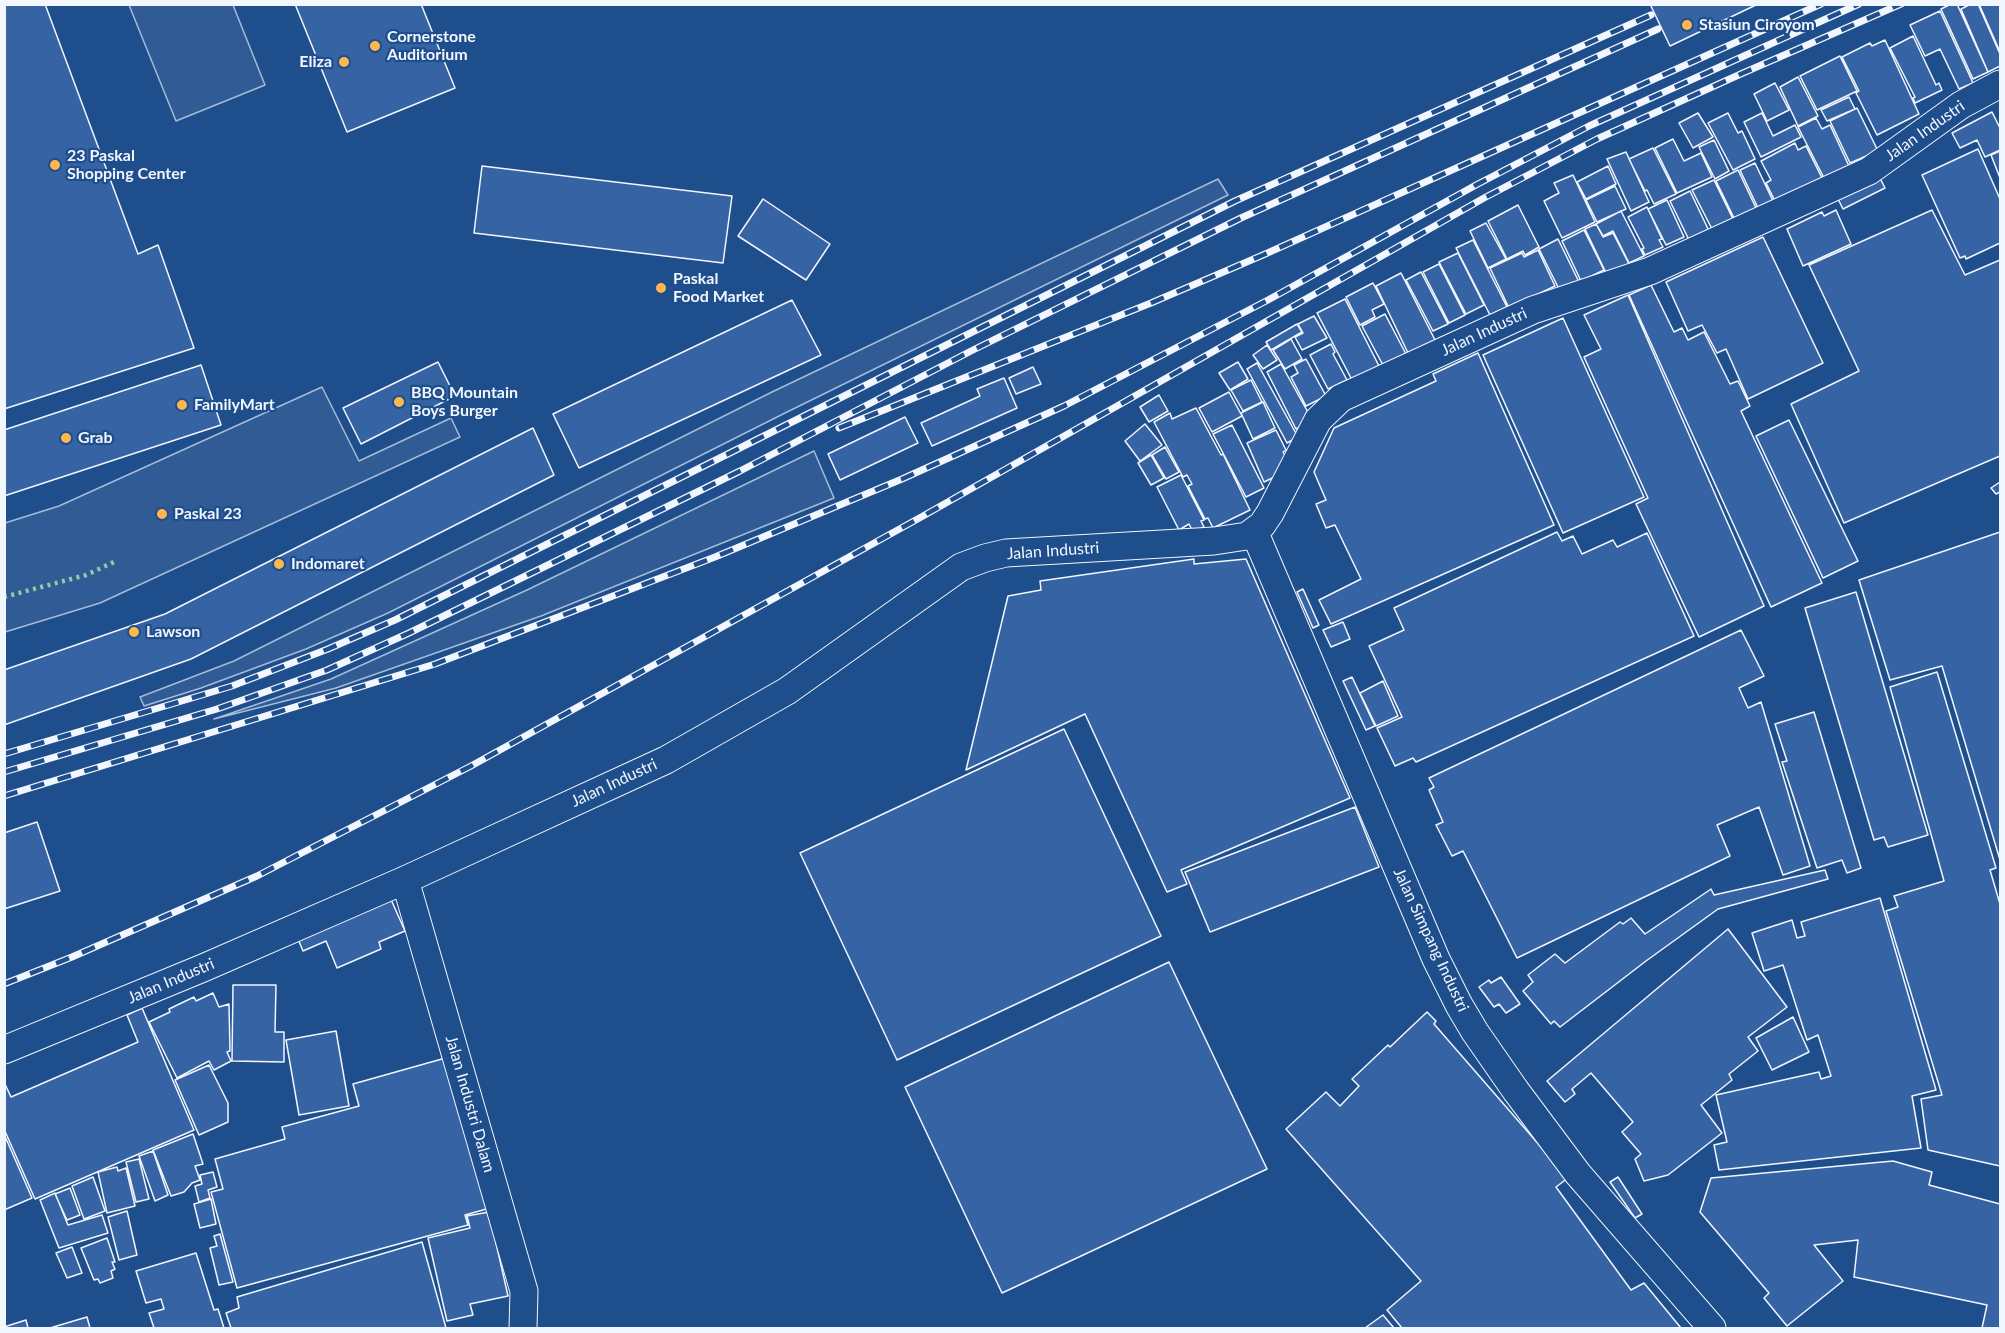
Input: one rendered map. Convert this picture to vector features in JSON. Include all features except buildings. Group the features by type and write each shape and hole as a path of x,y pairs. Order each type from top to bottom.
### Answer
{"street":[{"name":"Jalan Industri","path":"4,1050 203,968 405,880 666,760 787,691 961,567 1006,553 1214,541 1238,538 1254,531 1262,525 1270,513 1318,420 1341,398 1533,310 1650,271 1869,171 1961,105 2001,84"},
{"name":"Jalan Simpang Industri","path":"1254,531 1432,948 1459,1005 1516,1091 1578,1174 1712,1329"},
{"name":"Jalan Industri Dalam","path":"405,880 524,1291 523,1329"}],"shaded area":[{"path":"129,5 233,5 265,85 176,121"},
{"path":"1218,179 1228,195 783,414 388,613 306,649 201,688 144,706 140,697 234,661 772,392"},
{"name":"Paskal 23","path":"322,387 359,461 451,418 460,437 100,603 5,632 5,523 59,506"},
{"path":"814,451 834,498 541,616 336,688 214,719 331,679 527,590"}],"railway":[{"path":"839,428 1151,303 1263,255 1821,4"},
{"path":"4,796 435,664 715,557 902,479 1064,406 1268,300 1476,185 1589,126 1859,4"},
{"path":"4,984 72,957 257,876 471,766 923,516 1484,198 1597,139 1901,4"},
{"path":"4,754 232,686 395,620 1235,201 1651,15"},
{"path":"4,772 217,709 327,670 409,633 740,471 971,351 1241,218 1658,29"}],"hedge":[{"path":"4,597 86,575 114,562"}],"place":[{"name":"Stasiun Ciroyom","path":"1687,25"},
{"name":"Cornerstone Auditorium","path":"375,46"},
{"name":"Eliza","path":"344,62"},
{"name":"23 Paskal Shopping Center","path":"55,165"},
{"name":"Paskal Food Market","path":"661,288"},
{"name":"BBQ Mountain Boys Burger","path":"399,402"},
{"name":"FamilyMart","path":"182,405"},
{"name":"Grab","path":"66,438"},
{"name":"Paskal 23","path":"162,514"},
{"name":"Indomaret","path":"279,564"},
{"name":"Lawson","path":"134,632"}]}
